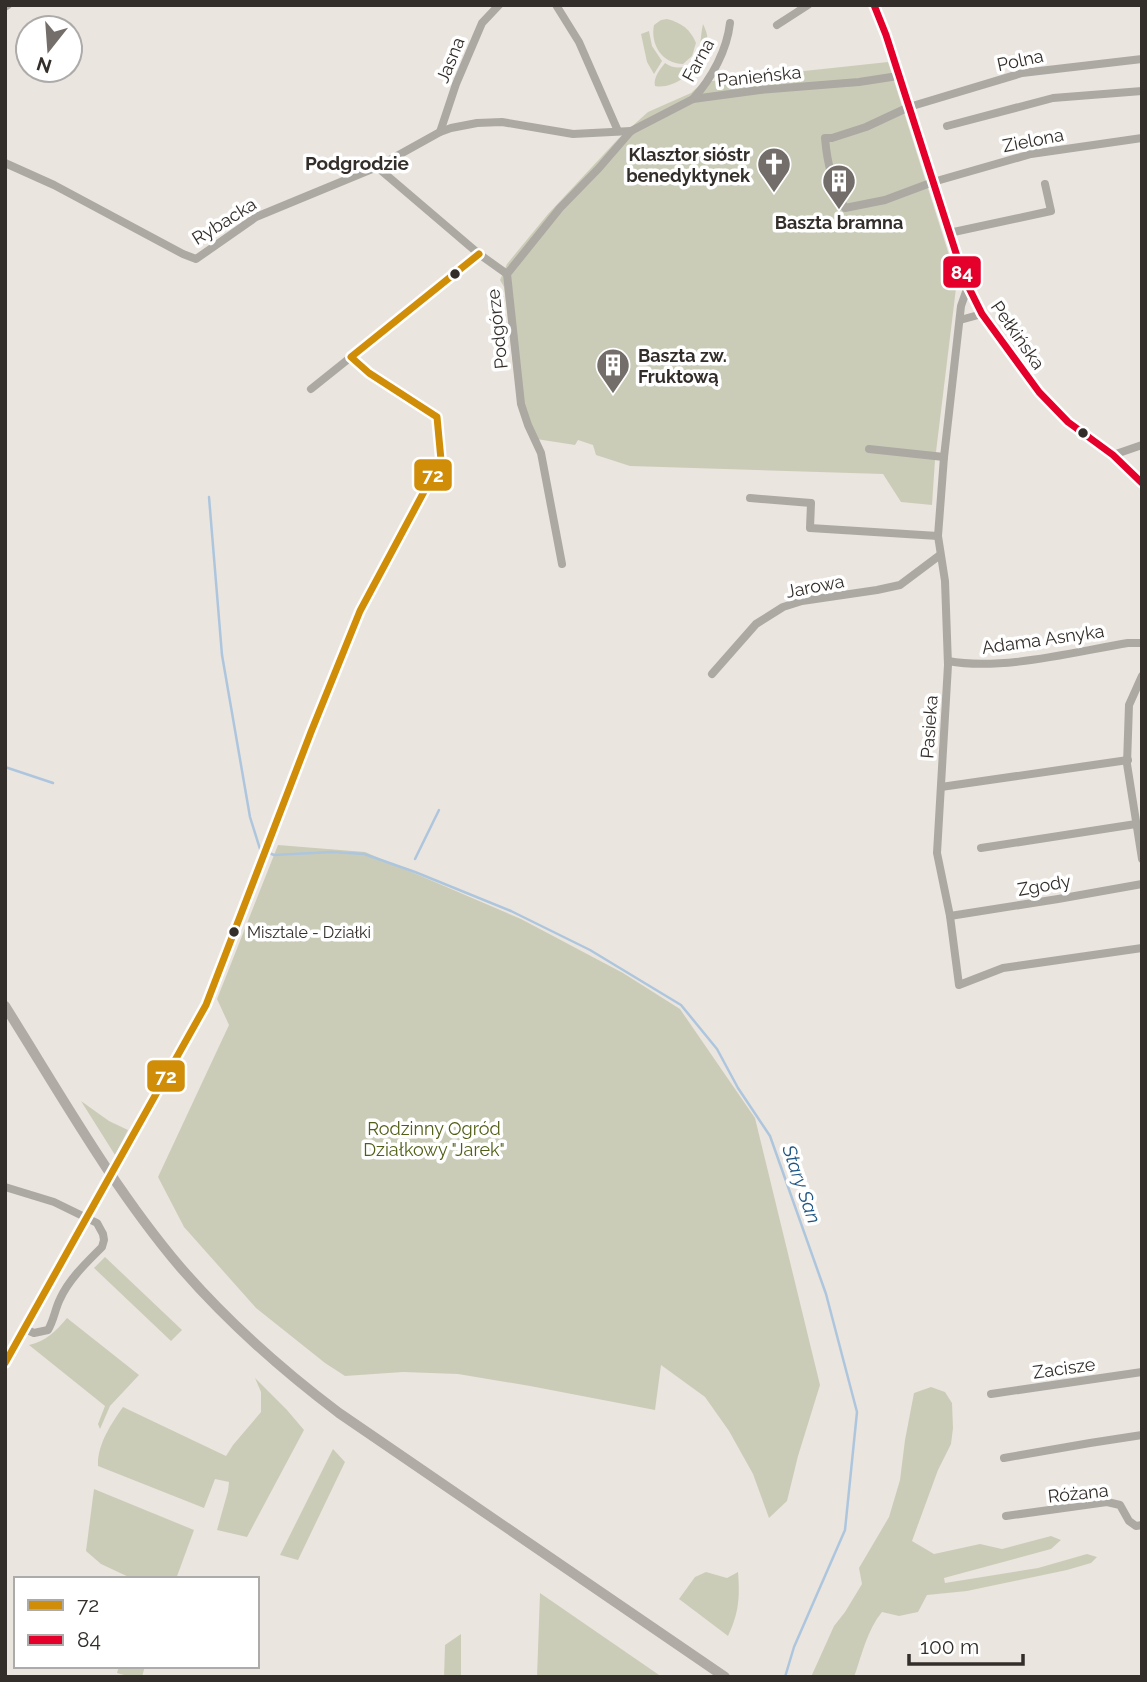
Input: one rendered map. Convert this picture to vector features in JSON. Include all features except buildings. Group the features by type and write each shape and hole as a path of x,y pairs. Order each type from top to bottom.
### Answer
{"main road":[{"path":"5,1006 128,1199 182,1269 245,1335 339,1413 725,1677"}],"street":[{"name":"Jasna","path":"440,132 456,84 482,23 499,5"},
{"path":"555,5 579,42 618,131"},
{"path":"777,25 808,5"},
{"name":"Pełkińska","path":"874,5 949,233 968,286 982,314 1039,392 1068,422 1113,455 1142,483"},
{"name":"Farna","path":"693,99 706,85 729,36 730,23"},
{"name":"Polna","path":"825,138 866,127 909,107 1022,73 1142,59"},
{"name":"Panieńska","path":"631,131 693,99 898,76"},
{"path":"947,126 1053,98 1142,91"},
{"name":"Rybacka","path":"5,163 54,185 183,254 197,258 256,217 377,167 451,128 502,122 573,134 631,131"},
{"name":"Podgórze","path":"562,564 541,453 521,404 508,274 560,208 631,131"},
{"name":"Zielona","path":"825,138 836,193 845,208 885,200 933,182 1031,154 1142,138"},
{"path":"377,167 479,254 508,274"},
{"path":"949,233 1051,211 1045,184"},
{"path":"310,389 479,254"},
{"name":"Pasieka","path":"968,286 961,306 938,536 944,581 948,661 937,853 950,916 959,985 1003,968 1142,948"},
{"path":"960,320 982,314"},
{"path":"5,1363 206,1005 360,611 441,460 437,416 369,373 351,356"},
{"path":"1113,455 1142,445"},
{"path":"869,449 944,457"},
{"path":"750,498 811,503 810,528 938,536"},
{"name":"Jarowa","path":"712,674 756,624 783,607 802,601 900,584 940,555"},
{"name":"Adama Asnyka","path":"948,661 986,664 1142,643"},
{"path":"1142,676 1129,705 1128,760 1142,859"},
{"path":"941,787 1128,760"},
{"path":"981,848 1136,824"},
{"name":"Zgody","path":"950,916 1142,884"},
{"path":"5,1187 54,1202 97,1223 104,1240 102,1247 70,1283 60,1299 48,1330 34,1333 24,1329"},
{"name":"Zacisze","path":"991,1394 1142,1372"},
{"path":"1004,1458 1142,1435"},
{"name":"Różana","path":"1006,1517 1107,1502 1120,1505 1129,1521 1136,1526 1142,1525"}],"green space":[{"path":"667,19 685,27 696,43 692,56 683,64 669,61 656,46 654,25"},
{"path":"703,24 708,43 704,64 676,82 655,86 656,77 665,63 681,67 687,66 695,59 700,47"},
{"path":"649,31 652,46 662,61 654,74 647,62 641,34"},
{"path":"888,62 957,280 932,505 901,502 883,474 630,466 596,455 593,445 578,440 575,445 530,438 515,380 504,287 500,280 507,264 548,214 619,138 648,112 691,93 703,82"},
{"name":"Rodzinny Ogród Działkowy \"Jarek\"","path":"278,845 365,852 521,919 623,973 680,1009 755,1118 820,1385 787,1501 769,1518 753,1474 729,1431 705,1397 661,1365 655,1410 458,1374 403,1372 345,1376 256,1308 184,1227 158,1177 229,1025 217,999"},
{"path":"81,1101 109,1121 128,1130 115,1155"},
{"path":"105,1257 182,1330 171,1341 94,1268"},
{"path":"67,1318 139,1375 110,1406 100,1429 98,1424 105,1406 29,1345 50,1335"},
{"path":"255,1378 304,1430 247,1537 217,1530 229,1482 215,1479 204,1508 98,1466 102,1443 123,1407 226,1456 261,1412 261,1392"},
{"path":"931,1387 945,1392 952,1403 953,1428 951,1444 938,1470 912,1541 934,1554 980,1544 1002,1549 1051,1536 1061,1540 1051,1549 944,1578 945,1583 1038,1568 1087,1554 1097,1557 1091,1563 1067,1570 967,1591 927,1595 918,1612 899,1616 882,1612 869,1635 854,1677 811,1677 834,1626 862,1584 859,1568 889,1517 900,1480 914,1393"},
{"path":"333,1449 345,1462 298,1560 280,1555"},
{"path":"94,1489 194,1530 177,1577 129,1577 101,1564 86,1551"},
{"path":"706,1572 727,1578 738,1572 738,1605 728,1636 679,1599 695,1577"},
{"path":"540,1593 662,1677 537,1677"},
{"path":"461,1634 461,1677 444,1677 445,1645"},
{"path":"118,1668 144,1668 142,1677 117,1673"}],"waterway":[{"name":"Stary San","path":"209,497 222,655 250,817 260,849 274,855 332,852 364,854 511,911 590,950 681,1005 717,1049 738,1088 770,1136 826,1294 857,1412 845,1530 794,1647 785,1677"},
{"path":"5,767 53,783"},
{"path":"415,859 439,810"}],"transit line":[{"name":"84","path":"874,5 964,278 982,314 1039,392 1068,422 1113,455 1142,483"},
{"name":"72","path":"5,1363 206,1005 360,611 441,460 437,417 369,373 351,357 479,254"}],"place":[{"name":"Klasztor sióstr benedyktynek","path":"774,194"},
{"name":"Baszta bramna","path":"839,211"},
{"name":"Baszta zw. Fruktową","path":"613,395"},
{"name":"Misztale - Działki","path":"234,932"}],"district":[{"name":"Podgrodzie","path":"357,163"}]}
